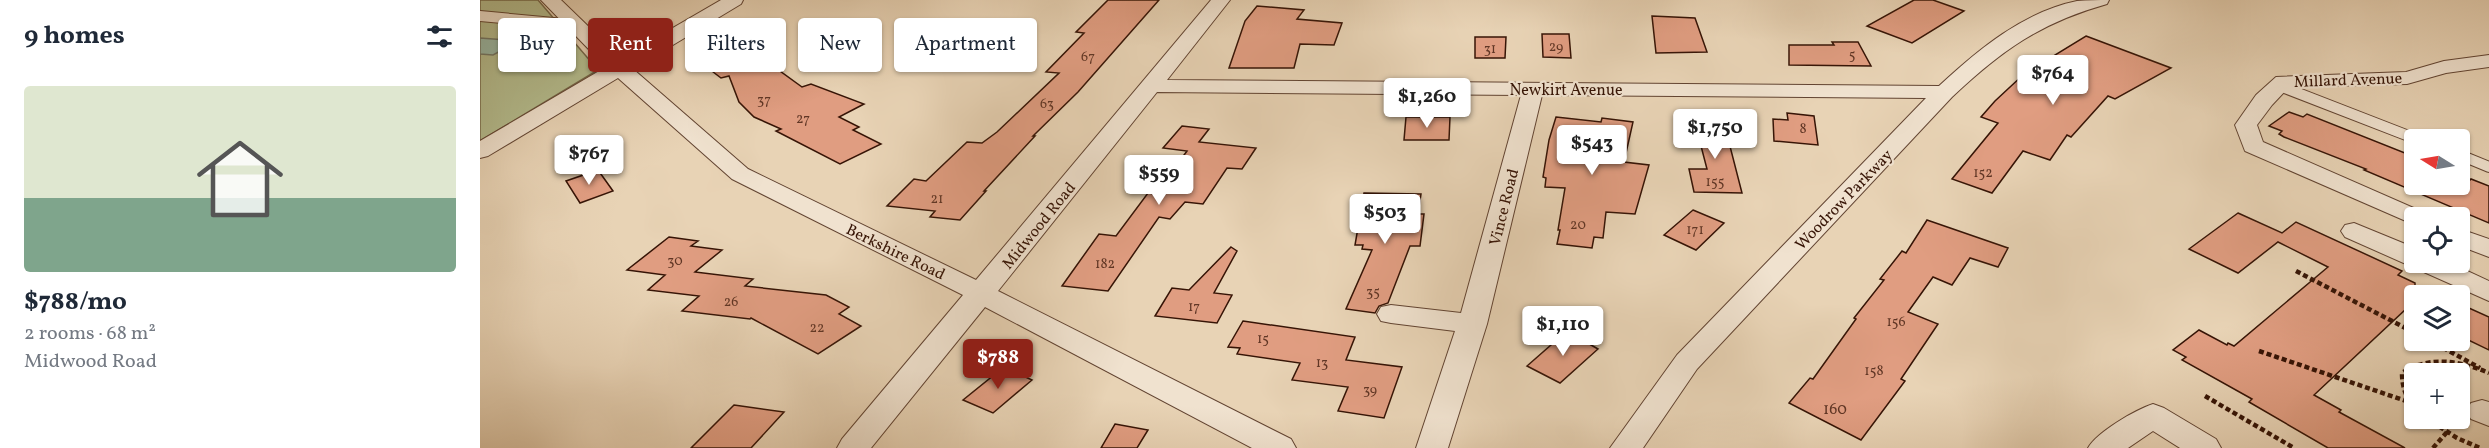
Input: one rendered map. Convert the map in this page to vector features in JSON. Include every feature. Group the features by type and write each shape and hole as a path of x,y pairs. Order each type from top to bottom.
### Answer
{"street":[{"name":"Berkshire Road","path":"550,0 568,18"},
{"path":"673,35 734,0"},
{"name":"Midwood Road","path":"853,448 982,294 1221,0"},
{"name":"Woodrow Parkway","path":"1626,448 1687,362 1944,92 1984,56 2028,26 2072,7 2100,0"},
{"name":"Berkshire Road","path":"576,26 588,38"},
{"name":"Millard Avenue","path":"2404,213 2253,146 2246,125 2277,85 2283,81 2407,78 2444,67 2489,61"},
{"path":"480,151 610,72"},
{"name":"Berkshire Road","path":"624,72 740,174 982,294 1280,448"},
{"name":"Newkirt Avenue","path":"1151,86 1944,92"},
{"name":"Vince Road","path":"1432,448 1473,324 1533,89"},
{"path":"2354,231 2404,253"},
{"path":"2470,241 2489,249"},
{"path":"2448,273 2489,292"},
{"path":"1390,314 1473,324"},
{"path":"2104,448 2153,416 2205,448"}],"lane":[{"path":"480,16 501,18"},
{"path":"2277,85 2404,134"},
{"path":"2470,159 2489,167"}],"path":[{"path":"2296,271 2404,327"},
{"path":"2259,351 2404,400"},
{"path":"2449,351 2489,373"},
{"path":"2418,363 2428,361 2453,363"},
{"path":"2470,367 2483,370"},
{"path":"2404,371 2402,373 2404,391"},
{"path":"2205,396 2294,448"},
{"path":"2442,429 2480,448"},
{"path":"2433,448 2447,432"}],"shaded area":[{"path":"480,0 538,0 553,18 498,18 498,72 576,72 576,44 588,58 588,72 595,72 480,141"},
{"path":"480,38 498,39 498,52 493,55 480,54"}],"building":[{"path":"1108,0 1159,0 1078,92 1033,136 1035,136 960,220 930,217 935,211 887,206 914,179 926,181 967,142 982,143 997,132 1059,73 1046,72 1084,33 1076,32"},
{"path":"1914,0 1933,0 1964,11 1912,43 1867,26"},
{"path":"1257,6 1304,10 1297,19 1342,23 1334,45 1300,44 1294,68 1229,68 1245,21"},
{"path":"1652,16 1695,18 1707,52 1656,53"},
{"path":"1542,34 1569,34 1571,58 1543,57"},
{"path":"2086,36 2171,68 2115,99 2108,96 2071,137 2067,135 2050,160 2023,151 1992,193 1952,179 1998,123 1981,117 1995,101 2024,74"},
{"path":"1475,37 1506,37 1505,58 1475,58"},
{"path":"1832,42 1858,42 1871,66 1789,65 1789,45 1834,45"},
{"path":"713,72 781,72 802,87 811,84 864,104 839,117 859,127 853,130 881,144 840,164 776,131 781,129 754,117 739,102 729,76 721,78"},
{"path":"2289,112 2303,117 2307,114 2404,153 2404,187 2364,170 2366,169 2284,137 2279,134 2282,131 2269,126"},
{"path":"1787,113 1814,116 1818,145 1774,141 1773,119 1788,120"},
{"path":"1406,117 1450,117 1449,140 1404,140"},
{"path":"1556,117 1601,122 1602,118 1633,122 1624,162 1649,165 1635,214 1606,212 1603,238 1594,237 1592,248 1557,244 1565,188 1545,187 1546,178 1543,177 1549,140"},
{"path":"1694,119 1723,119 1742,193 1694,192 1689,169 1707,169"},
{"path":"1182,126 1209,129 1199,142 1256,148 1242,169 1227,168 1203,204 1185,202 1170,219 1159,217 1108,291 1062,286 1099,234 1116,236 1148,193 1155,194 1187,151 1163,148"},
{"path":"598,170 613,191 580,203 566,181"},
{"path":"2471,179 2489,186 2489,223 2470,215 2470,207 2451,207 2423,195 2470,195"},
{"path":"1364,193 1421,194 1418,214 1424,214 1420,246 1410,246 1388,303 1379,306 1375,313 1346,309 1372,250 1362,249 1363,245 1355,245"},
{"path":"1693,210 1724,223 1696,250 1664,235"},
{"path":"2238,213 2282,233 2296,222 2402,271 2398,275 2415,283 2415,285 2404,285 2404,311 2314,395 2341,410 2339,412 2405,448 2328,448 2249,402 2252,399 2182,360 2186,357 2173,350 2199,330 2227,345 2228,343 2234,346 2328,267 2278,242 2238,273 2189,249"},
{"path":"1927,220 2008,248 1998,267 1970,258 1952,285 1933,277 1908,312 1938,324 1901,379 1905,381 1861,440 1789,403 1810,378 1813,379 1856,319 1854,318 1884,280 1880,279 1902,251 1906,253"},
{"path":"669,237 698,241 691,246 722,250 695,272 753,279 745,286 826,295 849,307 839,314 861,326 818,354 751,318 682,311 699,296 648,290 665,275 627,270"},
{"path":"1231,247 1237,251 1214,293 1232,295 1217,323 1155,316 1172,288 1189,290"},
{"path":"2470,308 2489,317 2489,350 2470,341"},
{"path":"1243,321 1355,337 1346,360 1402,367 1384,418 1338,411 1348,387 1292,380 1300,363 1237,354 1240,348 1228,347"},
{"path":"1567,331 1598,349 1560,383 1527,366"},
{"path":"1004,367 1032,380 993,413 963,400"},
{"path":"734,405 784,412 751,448 691,448"},
{"path":"1115,424 1148,430 1137,448 1101,448"}]}
